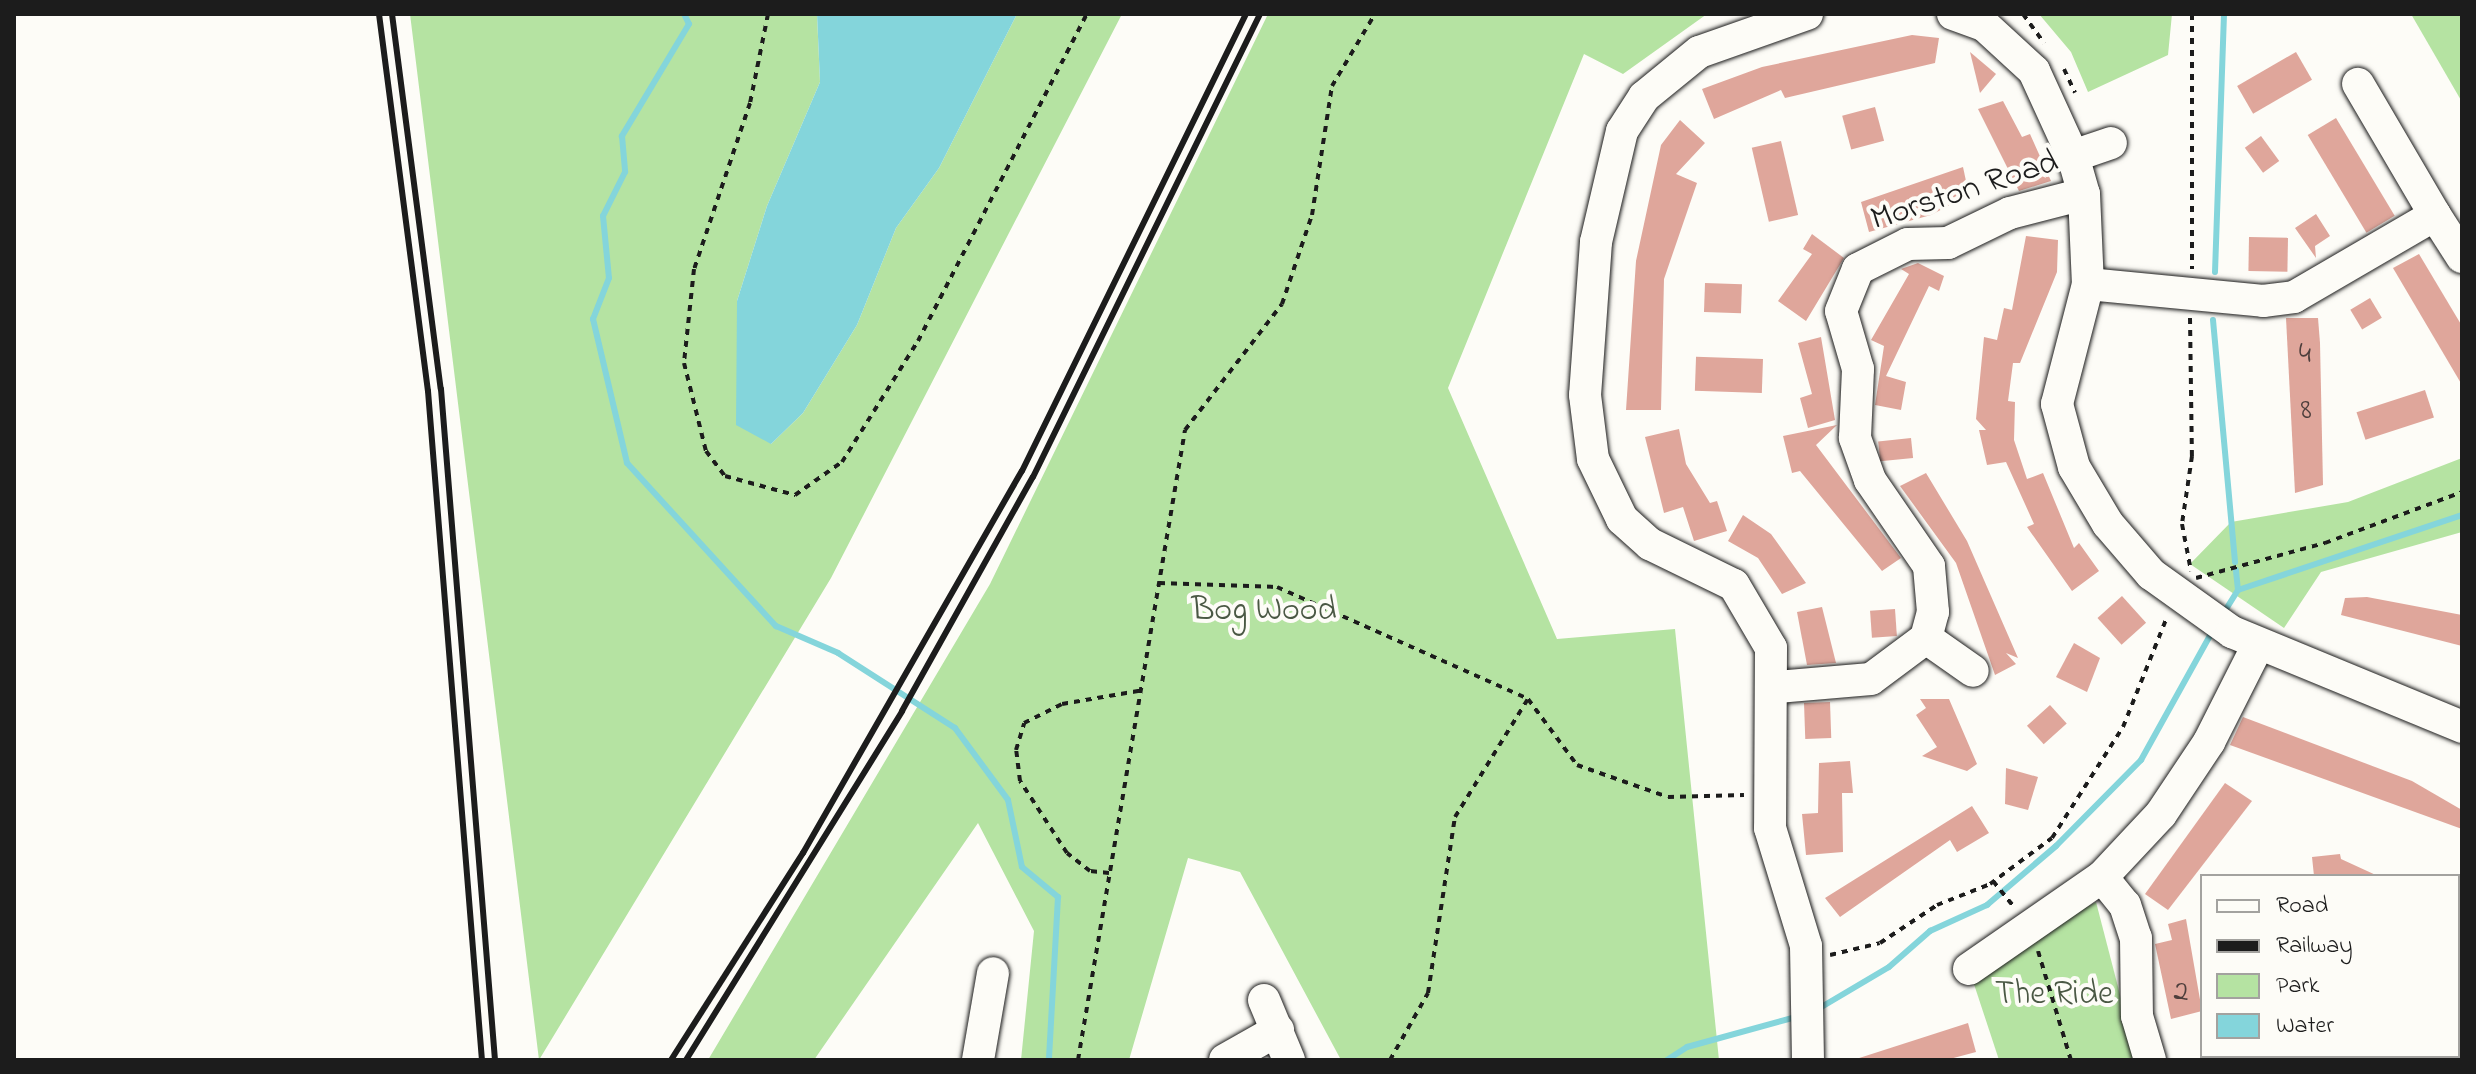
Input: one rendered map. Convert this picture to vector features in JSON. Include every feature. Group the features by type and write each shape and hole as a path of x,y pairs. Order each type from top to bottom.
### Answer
{"street":[{"path":"1807,14 1699,52 1644,97 1622,131 1596,242 1585,395 1593,459 1622,519 1650,544 1734,585 1763,625 1777,687 1770,828 1821,968 1809,1050"},
{"path":"1953,14 1984,25 2034,71 2073,156 2084,194 2088,284 2060,374 2062,436 2114,532 2186,602 2245,638 2462,727"},
{"path":"2358,84 2462,257"},
{"path":"2073,156 2111,143"},
{"name":"Morston Road","path":"1926,638 1932,576 1920,546 1860,461 1858,369 1841,311 1858,269 1896,249 1948,243 2010,213 2084,194"},
{"path":"2088,284 2263,301 2294,297 2435,215"},
{"path":"1777,687 1871,679 1926,638 1973,671"},
{"path":"1969,969 2102,877 2161,814 2209,742 2245,638"},
{"path":"2102,877 2125,905 2136,938 2137,1016 2150,1060"},
{"path":"978,1060 993,973"},
{"path":"1264,1000 1289,1060"},
{"path":"1225,1060 1278,1030"}],"path":[{"path":"768,14 750,103 694,269 684,363 706,451 725,476 795,495 842,462 918,341 1087,14"},
{"path":"1078,1060 1144,690 1185,430 1282,304 1312,215 1332,86 1375,14"},
{"path":"2192,14 2192,282"},
{"path":"2186,602 2182,524 2192,456 2186,413 2191,306"},
{"path":"1824,942 1821,968 1872,947 1937,905 1990,884 2052,838 2123,727 2205,570 2256,564 2462,492"},
{"path":"2180,569 2186,602"},
{"path":"1159,583 1277,587 1528,699 1577,765 1668,797 1747,795"},
{"path":"1109,873 1090,871 1067,853 1020,781 1016,750 1024,723 1062,704 1144,690"},
{"path":"1390,1060 1428,993 1455,817 1528,699"},
{"path":"2031,928 2071,1060"}],"green space":[{"path":"410,14 817,14 820,82 767,206 737,301 771,444 803,413 857,325 896,228 939,168 1017,14 1122,14 831,578 539,1060"},
{"name":"Bog Wood","path":"1268,14 1707,14 1623,74 1584,54 1448,388 1557,639 1675,629 1719,1060 1341,1060 1240,872 1188,858 1129,1060 1021,1060 1034,931 978,823 814,1060 708,1060 990,584"},
{"path":"2039,14 2172,14 2168,55 2088,92 2071,52"},
{"path":"2411,14 2462,14 2462,102"},
{"path":"2462,458 2462,532 2321,572 2284,628 2190,564 2231,522 2348,502"},
{"name":"The Ride","path":"2096,902 2137,1060 1999,1060 1969,969"}],"water":[{"path":"817,14 1017,14 939,168 896,228 857,325 803,413 771,444 736,425 737,301 767,206 820,82"}],"building":[{"path":"1912,35 1939,38 1935,63 1785,98 1781,90 1714,119 1702,89 1762,67"},
{"path":"1970,52 1996,74 1980,93"},
{"path":"2296,52 2312,80 2253,114 2237,86"},
{"path":"2003,101 2022,137 2030,134 2051,181 2019,191 1978,109"},
{"path":"1875,107 1884,141 1851,150 1842,116"},
{"path":"2336,118 2395,216 2366,233 2308,135"},
{"path":"1680,120 1705,143 1676,174 1697,183 1664,279 1661,410 1626,410 1636,261 1661,145"},
{"path":"2261,136 2279,161 2263,173 2245,148"},
{"path":"1781,141 1798,215 1769,222 1752,148"},
{"path":"1963,167 1969,195 1931,215 1869,232 1861,202"},
{"path":"2316,214 2330,236 2315,246 2316,258 2295,228"},
{"path":"1812,234 1844,258 1806,321 1778,301 1812,254 1803,249"},
{"path":"2026,236 2058,240 2057,272 2020,363 2013,363 2008,401 2015,402 2014,440 2027,479 2043,473 2074,548 2079,543 2099,571 2072,591 2027,527 2034,524 2006,462 1987,465 1979,430 1986,430 1976,419 1984,337 1997,340 2004,308 2012,310"},
{"path":"2249,237 2288,238 2287,272 2248,271"},
{"path":"2419,254 2462,326 2462,385 2393,268"},
{"path":"1918,263 1944,276 1939,291 1929,286 1886,376 1906,382 1901,410 1875,405 1884,346 1871,340 1909,274 1901,269"},
{"path":"1705,283 1742,284 1741,313 1704,312"},
{"path":"2370,298 2382,318 2362,330 2350,310"},
{"path":"2286,318 2318,318 2320,343 2323,485 2295,493"},
{"path":"1821,337 1835,420 1808,428 1800,398 1812,394 1798,343"},
{"path":"1696,357 1763,359 1762,393 1695,391"},
{"path":"2425,390 2434,418 2365,440 2357,412"},
{"path":"1837,425 1816,445 1901,558 1882,571 1800,471 1792,473 1783,436"},
{"path":"1679,429 1686,464 1710,503 1717,501 1727,531 1694,541 1683,507 1664,513 1645,437"},
{"path":"1911,438 1913,458 1880,461 1878,441"},
{"path":"1926,473 1967,541 2018,658 2006,653 2016,664 1995,675 1956,563 1900,486"},
{"path":"1743,515 1771,534 1806,583 1782,594 1758,558 1728,541"},
{"path":"2122,596 2146,623 2122,645 2097,618"},
{"path":"2367,597 2462,615 2462,646 2341,615 2345,598"},
{"path":"1822,607 1836,663 1807,665 1797,612"},
{"path":"1895,609 1897,636 1872,638 1870,611"},
{"path":"2074,643 2100,658 2087,692 2056,677"},
{"path":"1920,699 1949,699 1977,764 1967,771 1922,756 1937,747 1916,715 1926,708"},
{"path":"1830,702 1831,738 1805,739 1804,703"},
{"path":"2050,705 2067,724 2044,744 2027,726"},
{"path":"2243,717 2412,781 2462,810 2462,829 2230,745"},
{"path":"1850,761 1853,793 1842,793 1843,852 1806,855 1802,814 1818,813 1819,763"},
{"path":"2006,768 2038,777 2028,810 2005,804"},
{"path":"2225,783 2252,801 2168,910 2145,894"},
{"path":"1972,806 1989,833 1957,852 1950,840 1840,917 1825,898"},
{"path":"2340,854 2341,859 2374,874 2314,874 2312,857"},
{"path":"2186,919 2200,1000 2200,1012 2171,1019 2155,944 2172,940 2168,924"},
{"path":"1968,1023 1976,1052 1946,1060 1853,1060"}],"waterway":[{"path":"684,14 689,24 622,136 625,172 603,216 609,278 593,319 627,463 776,626 838,653 955,728 1008,800 1022,867 1058,897 1049,1060"},
{"path":"2215,272 2224,14"},
{"path":"2213,320 2235,562"},
{"path":"2238,590 2462,515"},
{"path":"2223,614 2238,590 2236,570"},
{"path":"1818,1009 1889,967 1930,931 1987,905 2056,846 2141,760 2213,630"},
{"path":"1667,1060 1687,1047 1796,1017"}],"railway":[{"path":"379,14 428,391 482,1060"},
{"path":"392,14 441,389 495,1060"},
{"path":"671,1060 803,853 1022,471 1246,14"},
{"path":"686,1060 902,711 1033,477 1260,14"}]}
